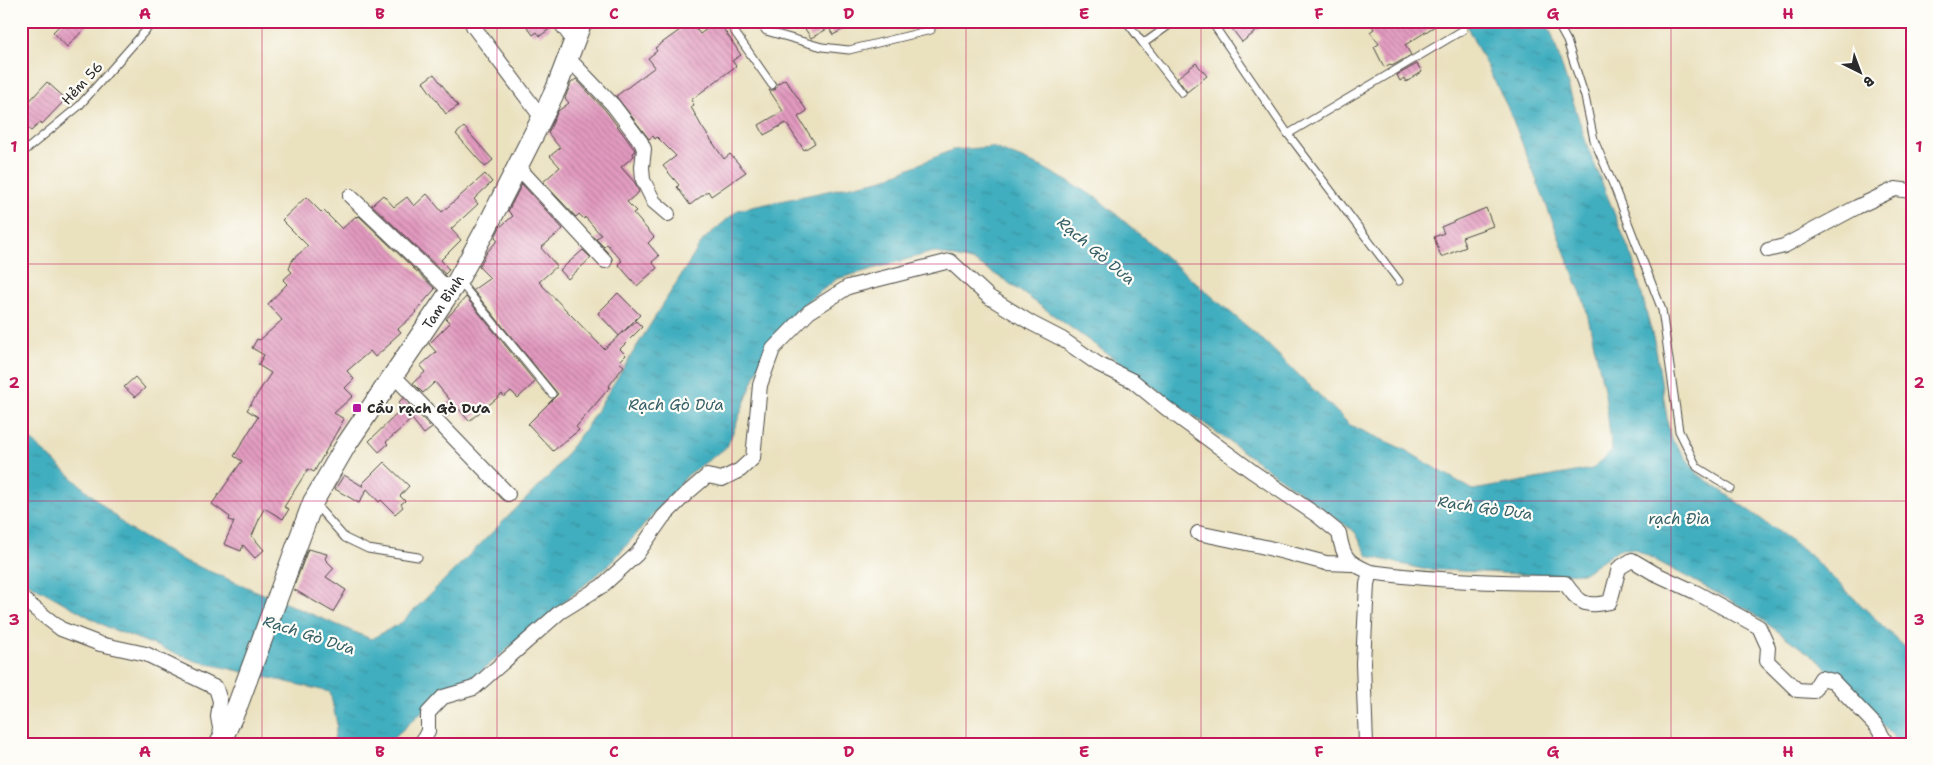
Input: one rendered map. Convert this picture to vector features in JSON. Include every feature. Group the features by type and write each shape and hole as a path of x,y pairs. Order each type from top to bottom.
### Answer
{"main road":[{"name":"Tam Bình","path":"221,742 238,704 313,502 346,445 455,286 542,118 582,21"}],"street":[{"path":"559,21 571,49 641,142 644,149 643,180 654,202 668,214"},
{"path":"474,26 542,118"},
{"path":"516,166 606,262"},
{"path":"1768,250 1784,246 1895,189 1912,190"},
{"path":"350,196 455,286"},
{"path":"421,744 428,731 428,713 444,697 474,688 560,612 602,586 637,554 663,517 707,476 722,480 740,470 753,458 760,385 773,349 809,312 848,287 950,261 989,297 1031,323 1062,339 1098,364 1133,381 1166,408 1253,472 1318,516 1339,533 1341,549 1351,564"},
{"path":"394,376 508,494"},
{"path":"1198,532 1326,563 1351,564 1370,572 1405,577 1484,583 1565,583 1580,601 1585,604 1597,605 1610,602 1619,568 1632,560 1759,627 1768,646 1768,661 1797,690 1813,691 1821,678 1833,681 1877,727 1887,744"},
{"path":"1366,744 1363,663 1367,584 1370,572"},
{"path":"21,598 61,629 100,644 146,654 216,688 220,700 218,717 221,742"}],"lane":[{"name":"Hẻm 56","path":"21,154 79,106 154,21"},
{"path":"727,21 772,85"},
{"path":"759,21 766,31 822,47 849,50 931,30"},
{"path":"1126,21 1182,93"},
{"path":"1142,42 1147,41 1175,21"},
{"path":"1211,21 1288,134 1399,281"},
{"path":"1556,21 1567,41 1585,96 1594,140 1662,310 1679,431 1697,467 1731,488"},
{"path":"1288,134 1463,30"},
{"path":"455,286 552,394"},
{"path":"313,502 345,538 368,549 418,558"}],"water":[{"name":"Rạch Gò Dưa","path":"1464,21 1546,21 1588,148 1633,260 1656,349 1670,437 1698,474 1803,549 1912,654 1912,744 1898,744 1892,735 1819,661 1748,610 1635,549 1619,549 1584,573 1538,575 1422,569 1368,556 1355,532 1006,281 975,262 933,252 837,279 805,303 765,351 727,447 688,475 611,563 473,678 449,687 387,744 333,744 337,724 330,692 196,661 107,627 21,579 21,431 129,529 180,559 371,639 401,623 554,471 589,423 703,240 738,210 884,179 952,150 992,147 1042,167 1097,198 1264,341 1350,425 1405,450 1473,490 1592,469 1612,451 1605,394 1585,304 1509,110"}],"building":[{"path":"64,21 92,21 67,47 53,32"},
{"path":"523,21 550,21 548,24 551,28 540,36 537,32 533,35"},
{"path":"718,21 741,55 732,61 736,66 691,100 694,105 691,107 724,159 730,154 746,172 711,196 708,191 690,205 677,187 679,185 663,166 676,156 657,137 655,139 653,136 649,139 616,96 655,67 648,58 657,51 655,48 691,22 700,34"},
{"path":"800,21 858,21 833,35 829,28 811,38"},
{"path":"1226,21 1270,21 1242,42"},
{"path":"1369,21 1443,21 1405,45 1411,55 1392,66 1390,64 1384,67 1374,47 1379,44 1370,32 1374,29"},
{"path":"1196,63 1207,76 1187,92 1177,78"},
{"path":"1417,64 1422,72 1406,82 1404,78 1400,81 1397,75"},
{"path":"434,74 458,106 446,114 423,82"},
{"path":"576,79 606,111 635,150 634,156 621,167 635,183 639,192 627,202 636,211 633,213 654,237 648,243 659,256 652,262 657,268 637,286 618,264 622,261 607,244 604,247 596,239 601,235 585,217 584,219 579,214 576,217 543,182 560,167 550,156 560,148 548,133 558,111 569,103 565,98 571,83"},
{"path":"785,79 807,111 798,117 815,143 804,150 786,123 764,135 759,125 783,111 769,90 775,90 777,84"},
{"path":"47,82 66,99 42,124 41,122 31,131 21,121 21,114 27,109 25,106"},
{"path":"464,127 493,160 485,167 456,134"},
{"path":"485,174 492,182 474,199 478,204 451,229 461,240 441,260 449,270 445,274 372,205 383,195 394,207 407,197 414,206 427,194 442,212"},
{"path":"522,184 563,229 541,248 557,266 539,282 604,349 636,321 642,327 620,349 626,355 619,362 624,366 610,387 576,427 579,430 553,451 528,424 558,394 473,290 490,278 479,267 487,252 498,240 495,237 500,227 513,216 508,211"},
{"path":"306,197 321,212 323,210 342,229 356,216 357,218 359,216 435,289 416,313 398,329 401,332 391,343 375,357 370,351 347,371 354,379 345,388 353,396 334,413 344,419 314,472 308,469 284,507 289,509 283,519 264,508 252,536 264,550 255,558 243,545 241,551 224,544 234,522 229,520 230,517 212,504 242,461 234,456 258,417 247,410 271,373 258,365 264,355 252,348 257,339 260,340 282,320 268,304 287,284 283,280 292,272 289,269 293,259 308,246 282,220"},
{"path":"1486,208 1493,226 1462,237 1466,247 1441,257 1434,237 1444,233 1441,227"},
{"path":"583,250 591,258 568,279 560,270"},
{"path":"618,293 640,315 619,336 598,313"},
{"path":"466,297 535,382 518,398 511,391 504,397 502,394 469,421 458,408 447,417 440,409 450,400 435,382 423,393 413,383 425,372 420,366 436,352 429,344 450,323 446,319"},
{"path":"135,377 145,388 135,397 124,387"},
{"path":"403,398 432,428 424,434 412,419 386,442 388,444 379,452 369,441 402,409 398,403"},
{"path":"384,462 409,486 400,496 405,501 401,504 403,507 395,514 381,500 379,502 367,489 359,503 335,489 344,475 364,487 362,484"},
{"path":"308,549 327,554 325,559 334,568 326,577 346,590 333,612 293,589"}],"place":[{"name":"Cầu rạch Gò Dưa","path":"357,408"}],"water label":[{"name":"rạch Đìa","path":"1679,519"}]}
